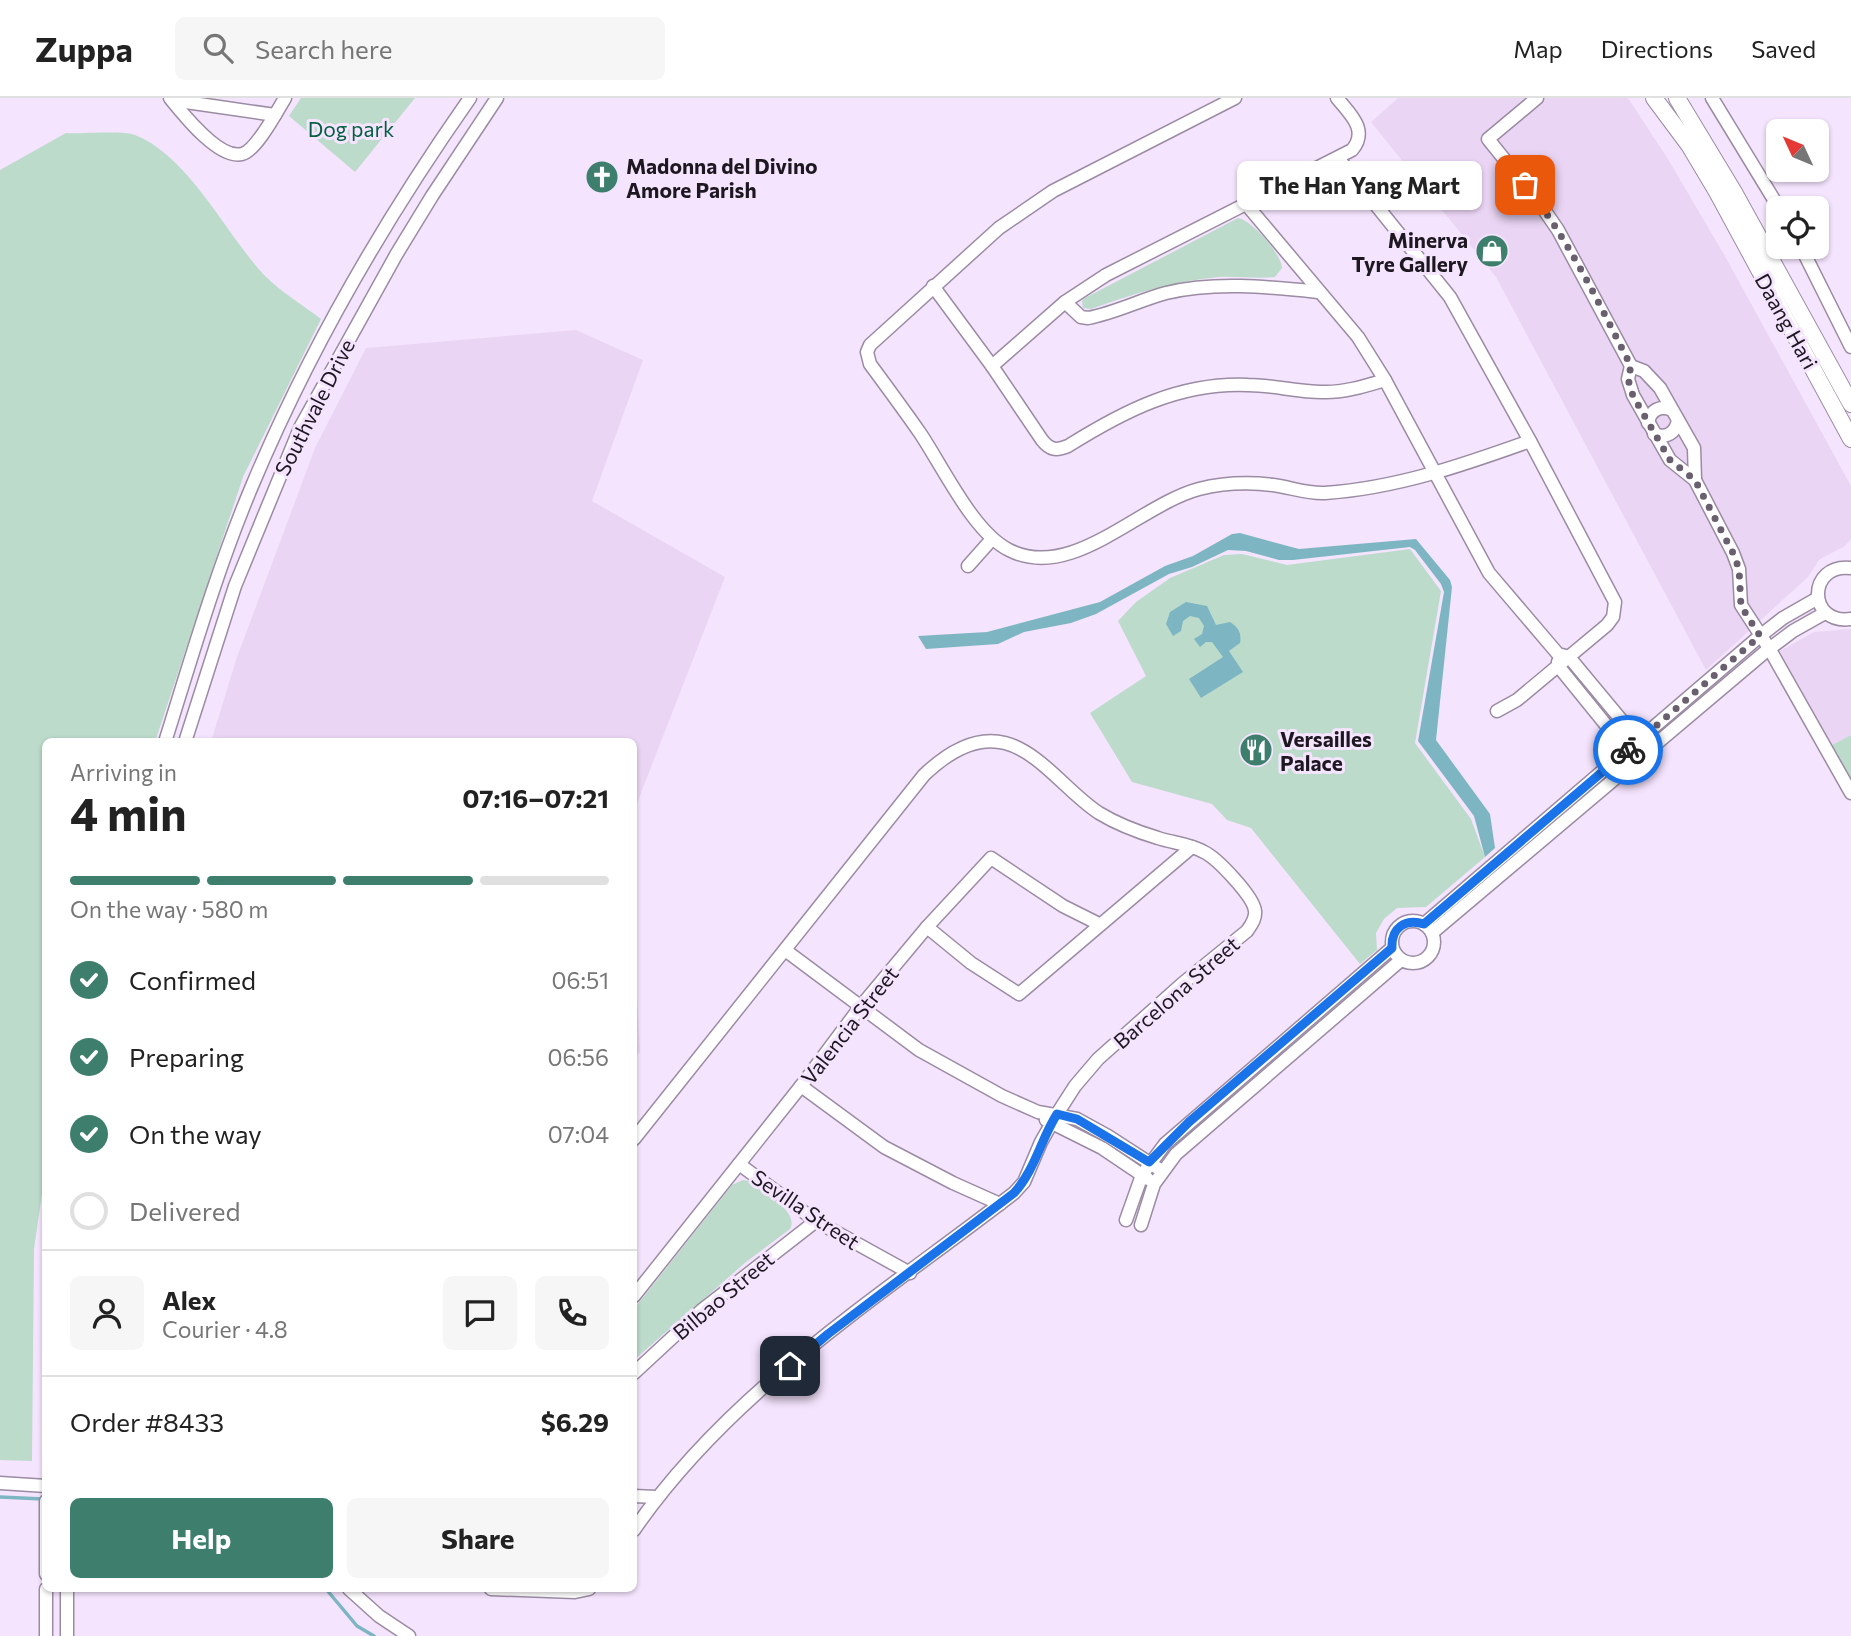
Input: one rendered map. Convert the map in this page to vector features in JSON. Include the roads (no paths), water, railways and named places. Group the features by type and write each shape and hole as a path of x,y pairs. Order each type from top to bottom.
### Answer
{"main road":[{"name":"Daang Hari","path":"1654,98 1689,145 1717,192 1851,439"},
{"name":"Daang Hari","path":"1677,98 1729,182 1851,404"}],"street":[{"path":"171,99 208,139 230,153 242,154 251,148 285,98"},
{"name":"Southvale Drive","path":"166,738 216,580 281,420 346,297 412,185 470,98"},
{"name":"Southvale Drive","path":"186,738 235,586 300,428 396,255 497,98"},
{"path":"1235,98 1035,202 999,228 875,338 867,352 868,358 979,524 992,539 1011,551 1035,557 1060,558 1081,551 1167,500 1200,489 1243,482 1321,493 1373,488 1435,474 1530,441"},
{"path":"992,366 1065,302 1106,275 1352,150 1359,142 1361,132 1337,98"},
{"path":"1537,98 1488,139 1558,230 1631,366 1644,371 1660,388 1694,448 1695,480"},
{"path":"1712,98 1772,196"},
{"path":"171,99 275,115"},
{"path":"1338,158 1450,298 1530,441 1615,603 1613,617 1607,625 1517,700 1497,711"},
{"path":"1247,204 1358,337 1385,380 1489,573 1562,660 1648,752"},
{"path":"1807,259 1851,347"},
{"path":"933,286 992,366 1041,440 1052,449 1068,446 1137,406 1209,386 1245,384 1323,393 1354,389 1385,380"},
{"path":"1065,302 1080,317 1088,318 1144,299 1190,289 1275,287 1319,292"},
{"path":"1631,366 1628,379 1630,387 1651,428 1670,460 1695,480 1733,553 1739,569 1741,606 1769,649 1851,793"},
{"path":"1661,407 1675,415 1677,426 1670,434 1665,436 1651,428 1649,417 1656,409 1661,407"},
{"path":"968,566 992,539"},
{"path":"1851,568 1842,567 1826,574 1820,581 1818,598 1825,613 1841,620 1851,620"},
{"path":"1428,928 1760,636 1783,618 1818,598"},
{"path":"1428,928 1636,762 1769,649 1825,613"},
{"path":"1562,660 1636,762"},
{"name":"Barcelona Street","path":"637,1135 924,775 941,758 960,748 1004,743 1021,749 1099,813 1136,831 1205,852 1219,862 1252,902 1255,911 1247,931 1182,984 1098,1059 1074,1086 1054,1119 1024,1182 1000,1204 828,1334 733,1415 690,1457 656,1497 637,1526"},
{"path":"927,927 971,963 1019,994 1099,923 1192,847"},
{"name":"Valencia Street","path":"637,1292 862,1006 927,927 991,858 1063,906 1099,923"},
{"path":"1126,1220 1149,1162 1189,1122 1392,948 1395,932 1400,926 1416,921 1428,928 1435,942 1427,959 1418,963 1409,964 1401,960 1392,948"},
{"path":"785,950 919,1050 992,1091 1054,1119 1154,1184"},
{"path":"1141,1225 1154,1184 1189,1141 1401,960"},
{"path":"801,1086 884,1147 1000,1204"},
{"path":"1054,1119 1077,1119 1162,1171"},
{"name":"Sevilla Street","path":"739,1164 816,1221 910,1273"},
{"name":"Bilbao Street","path":"637,1370 702,1310 816,1221"},
{"path":"0,1483 42,1486"},
{"path":"637,1496 656,1497"},
{"path":"46,1592 47,1636"},
{"path":"67,1592 68,1636"},
{"path":"352,1592 361,1603 409,1636"}],"waterway":[{"path":"0,1497 42,1499"},
{"path":"329,1592 357,1626 374,1636"}],"place":[{"name":"Madonna del Divino Amore Parish","path":"602,177"},
{"name":"The Han Yang Mart","path":"1525,185"},
{"name":"Minerva Tyre Gallery","path":"1492,251"},
{"name":"Versailles Palace","path":"1256,750"}],"park label":[{"name":"Dog park","path":"351,128"}]}
